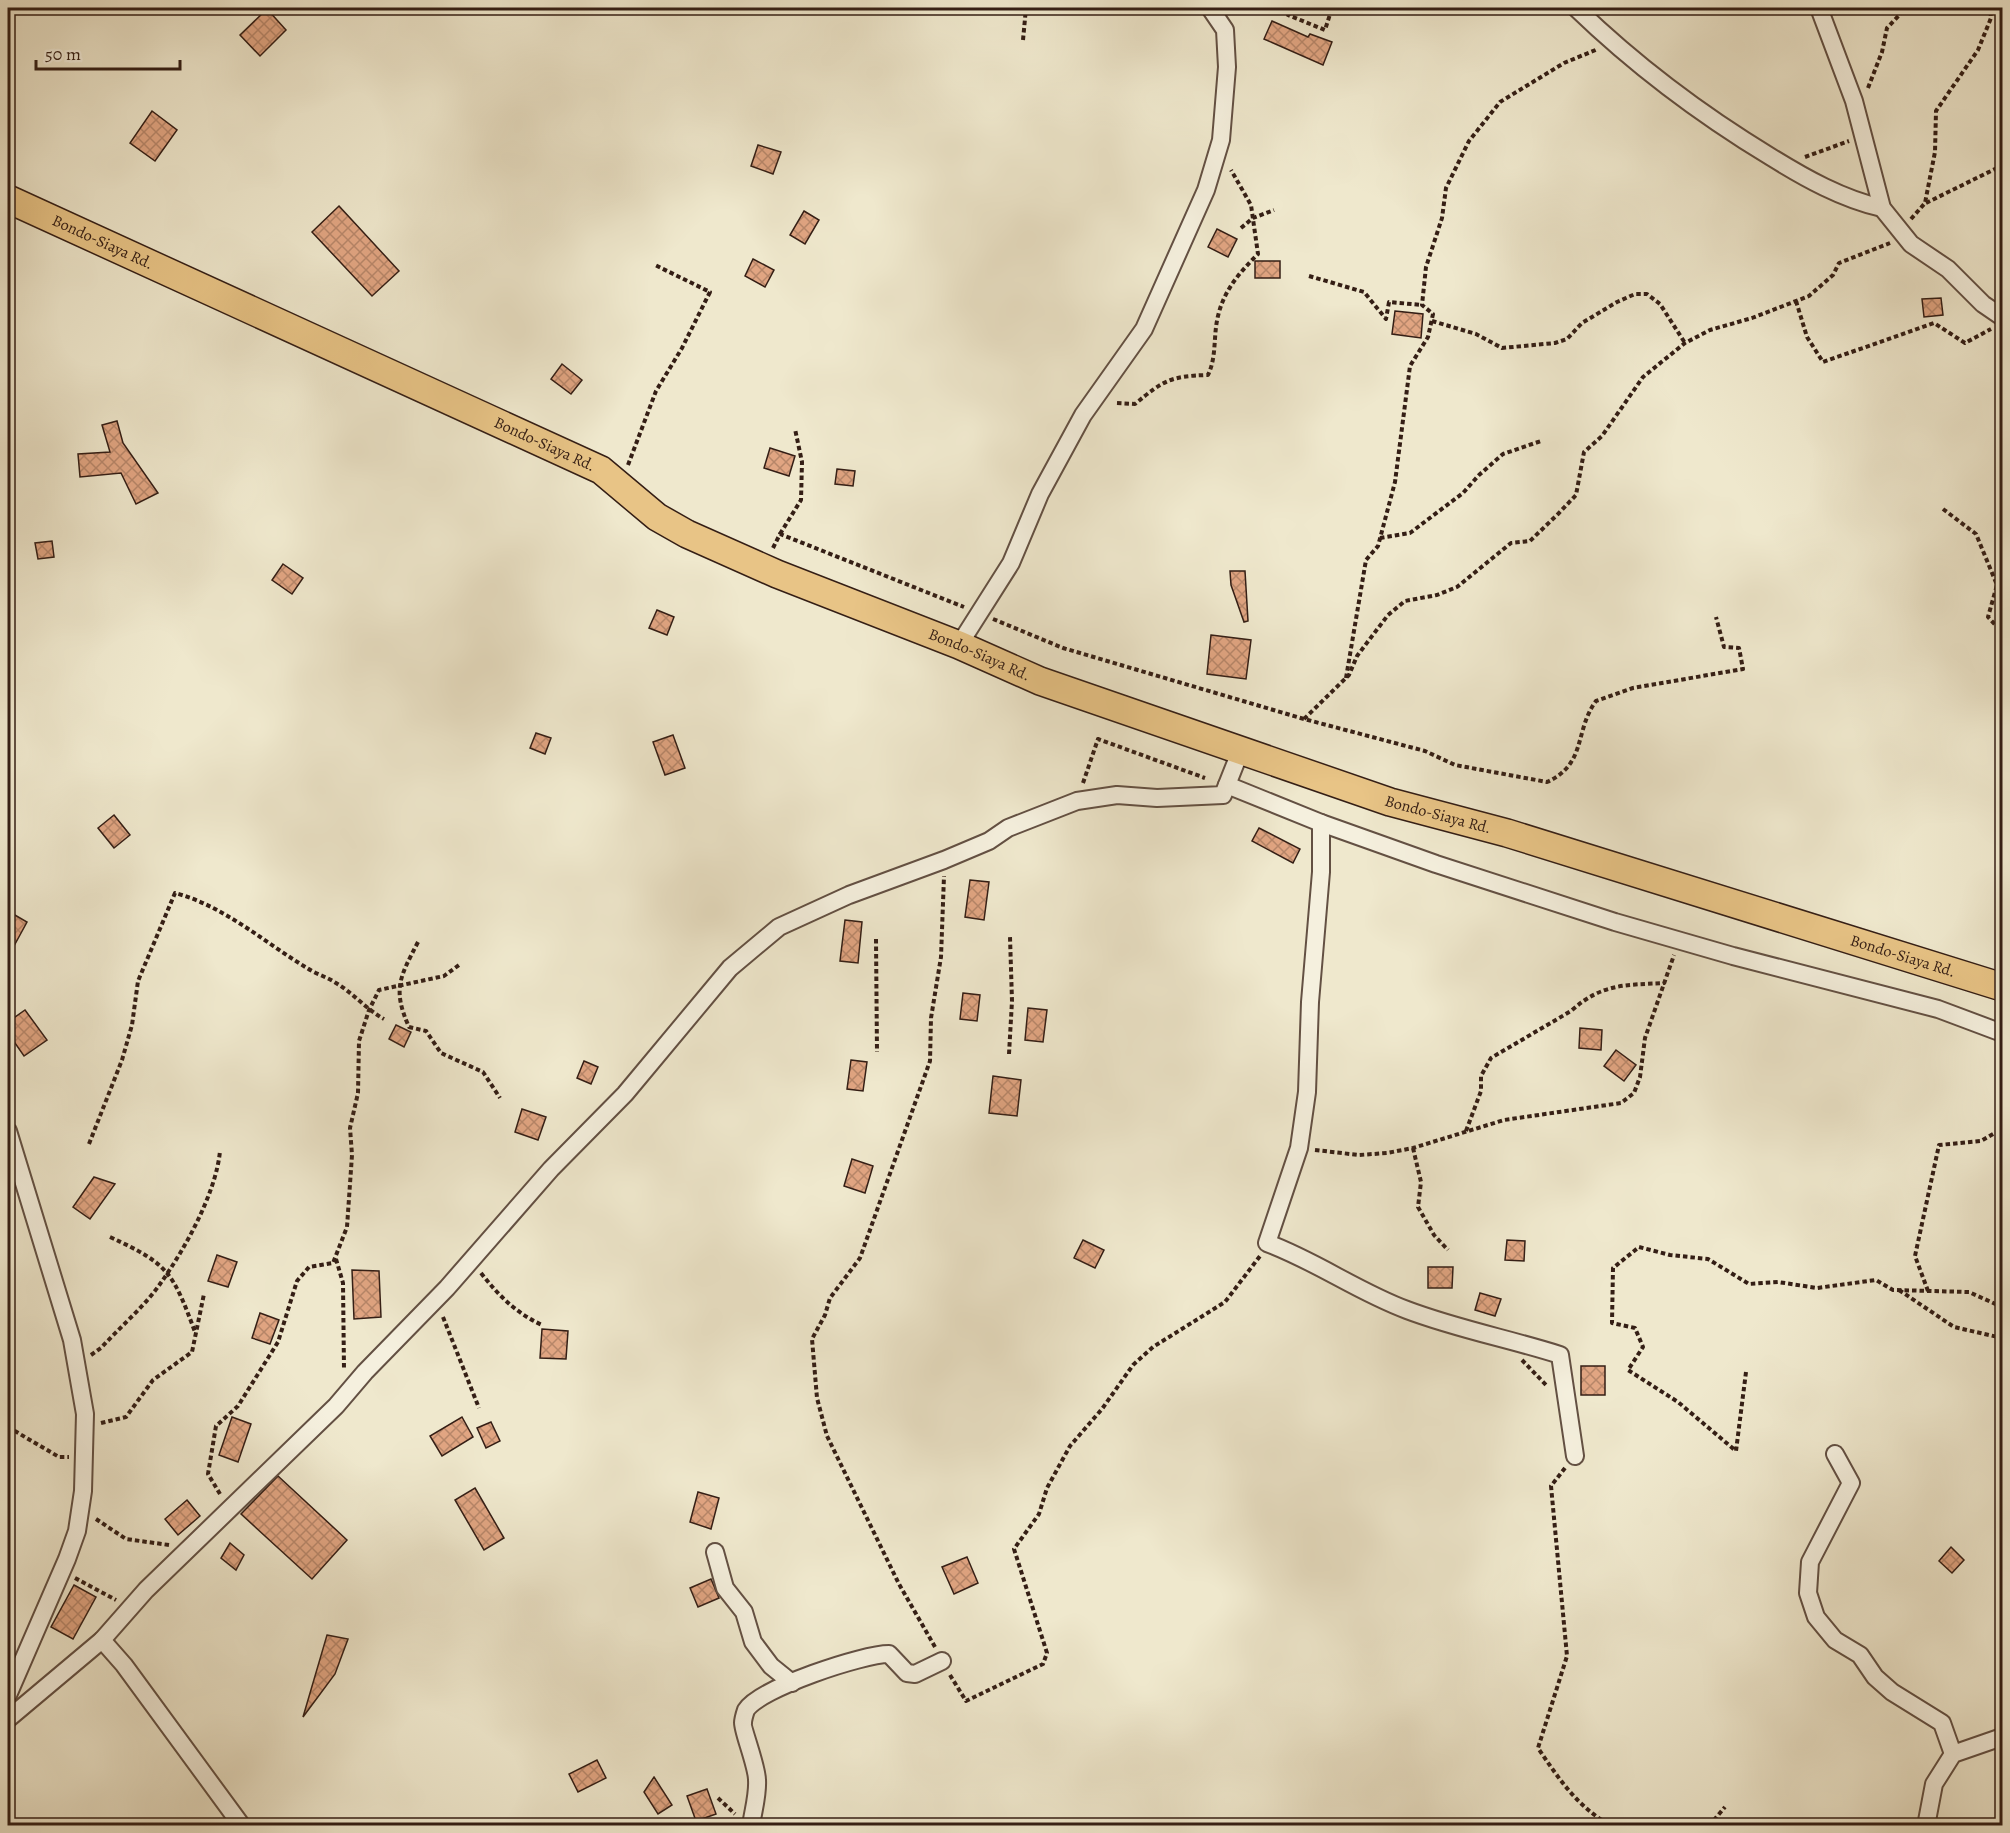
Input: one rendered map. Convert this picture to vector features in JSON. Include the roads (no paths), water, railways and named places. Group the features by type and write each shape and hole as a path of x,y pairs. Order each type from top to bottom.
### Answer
{"highway":[{"name":"Bondo-Siaya Rd.","path":"8,199 601,470 657,517 687,534 959,645 1040,681 1390,802 1507,833 2002,987"}],"street":[{"path":"959,645 1011,563 1040,494 1083,415 1144,329 1206,190 1218,148 1224,104 1227,41 1222,22 1210,8"},
{"path":"1576,8 1613,43 1700,112 1790,168 1865,204 1882,208"},
{"path":"1819,8 1860,120 1882,208 1911,244 1948,269 2000,321"},
{"path":"8,1719 102,1640 189,1548 346,1395 365,1372 436,1300 551,1170 625,1094 730,968 779,927 796,917 944,860 989,841 1008,828 1077,801 1118,795 1157,798 1223,795 1240,752"},
{"path":"1227,785 1321,823 1504,887 1678,939 1938,1009 2002,1033"},
{"path":"1321,823 1322,872 1310,1002 1307,1092 1299,1148 1267,1243 1285,1250 1350,1286 1407,1310 1560,1355 1575,1456"},
{"path":"8,1131 77,1363 85,1423 83,1491 77,1531 8,1695"},
{"path":"1835,1454 1851,1483 1810,1562 1808,1593 1816,1617 1835,1640 1860,1655 1875,1677 1892,1692 1942,1723 1953,1754"},
{"path":"715,1552 725,1588 744,1612 753,1642 771,1666 792,1683"},
{"path":"102,1640 124,1665 242,1826"},
{"path":"743,1822 757,1781 752,1751 742,1726 747,1709 771,1692 841,1662 876,1654 889,1654 907,1673 915,1674 942,1660"},
{"path":"1926,1826 1934,1784 1953,1754 2002,1737"}]}
